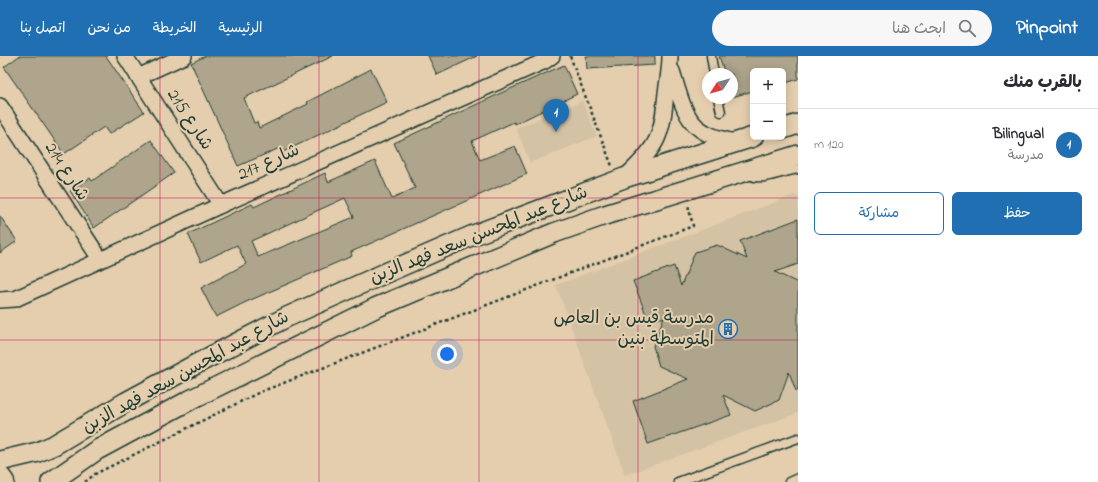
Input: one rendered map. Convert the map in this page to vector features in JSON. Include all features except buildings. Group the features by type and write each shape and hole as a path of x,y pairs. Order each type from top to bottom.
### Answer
{"main road":[{"path":"0,478 4,482"}],"street":[{"name":"شارع 215","path":"125,56 221,205"},
{"path":"138,77 184,56"},
{"name":"شارع 217","path":"0,300 15,299 100,259 545,61 552,56"},
{"path":"621,179 644,160 659,136 664,120 670,61"},
{"path":"670,61 682,104 698,129 711,136 745,139"},
{"name":"شارع 214","path":"0,106 100,259"},
{"path":"786,128 798,124"},
{"name":"شارع عبد المحسن سعد فهد الزبن","path":"0,461 38,452 54,445 156,385 287,317 471,236 621,179 745,139"},
{"name":"شارع عبد المحسن سعد فهد الزبن","path":"51,482 97,450 190,400 375,308 547,236 605,215 798,155"}],"lane":[{"path":"711,56 713,68"},
{"path":"719,104 721,112"},
{"path":"741,172 753,177 798,170"},
{"path":"678,482 798,438"},
{"path":"788,482 798,478"}],"path":[{"path":"570,56 621,179"},
{"path":"85,482 95,474 260,392 693,226 685,190"}],"shaded area":[{"path":"582,101 597,136 530,163 516,128"},
{"path":"794,195 798,197 798,413 625,475 556,285"}],"place":[{"name":"Bilingual","path":"556,132"},
{"name":"مدرسة قيس بن العاص المتوسطة بنين","path":"728,329"}]}
